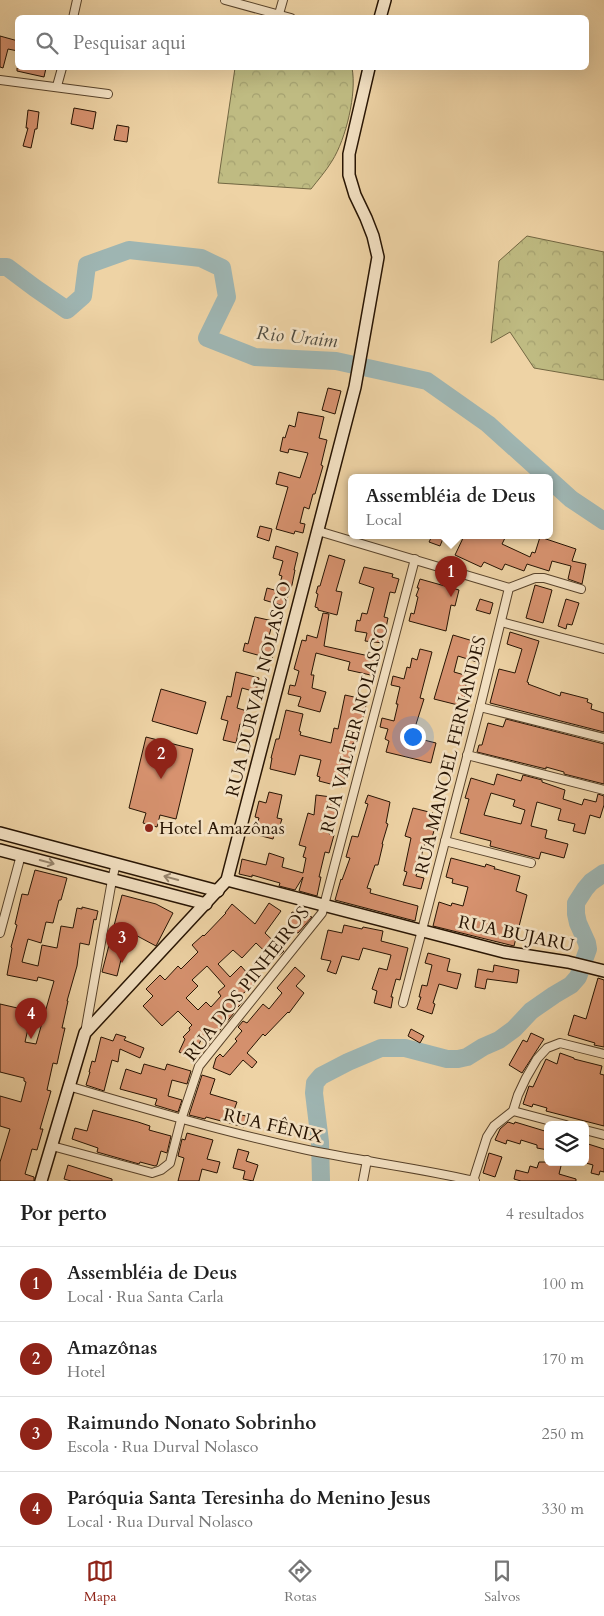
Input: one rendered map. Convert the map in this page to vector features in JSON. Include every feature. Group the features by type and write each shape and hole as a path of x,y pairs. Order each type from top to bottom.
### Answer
{"street":[{"path":"74,15 77,0"},
{"path":"225,0 282,15"},
{"path":"279,14 283,0"},
{"path":"381,15 385,0"},
{"path":"58,86 62,70"},
{"name":"RUA DURVAL NOLASCO","path":"41,1181 85,1033 227,880 355,387 363,345 378,257 373,236 355,195 349,175 349,154 369,70"},
{"path":"0,80 58,86 108,94"},
{"path":"318,531 508,588 535,578 544,578 581,589"},
{"name":"RUA VALTER NOLASCO","path":"325,904 415,559"},
{"name":"RUA MANOEL FERNANDES","path":"403,1003 480,707 508,588"},
{"path":"501,622 604,649"},
{"path":"480,707 604,738"},
{"path":"467,755 604,790"},
{"path":"0,833 218,891"},
{"path":"445,842 531,863"},
{"path":"0,850 206,904"},
{"path":"0,933 21,856"},
{"path":"85,1033 116,863"},
{"name":"RUA BUJARU","path":"227,880 504,952 568,962 604,971"},
{"name":"RUA DOS PINHEIROS","path":"52,1146 152,1173 162,1170 170,1163 198,1066 316,921 325,904"},
{"path":"473,1181 487,1138 494,1126 513,1111 526,1078 537,1058 547,1048 560,1043 604,1054"},
{"name":"RUA FÊNIX","path":"68,1086 182,1120 304,1149 473,1181"},
{"path":"513,1111 551,1121"},
{"path":"589,1131 604,1135"},
{"path":"363,1181 367,1160"}],"green space":[{"path":"235,70 352,70 352,103 342,141 330,165 311,189 218,183"},
{"path":"527,236 604,252 604,380 534,368 510,332 491,343 499,261"}],"building":[{"path":"0,36 15,40 15,50 8,49 3,68 0,67"},
{"path":"17,70 46,70 44,77"},
{"path":"74,108 96,112 93,129 71,124"},
{"path":"28,110 39,112 37,129 35,129 31,148 23,146 28,128 26,128"},
{"path":"117,125 129,127 127,142 114,140"},
{"path":"328,388 341,391 335,414 322,410"},
{"path":"298,412 324,417 319,438 327,440 321,465 323,466 315,494 313,494 309,509 304,507 300,523 305,524 303,533 295,531 294,534 276,529 288,487 276,484 279,472 300,478 308,453 289,449 288,453 280,451 283,437 285,438 289,425 295,427"},
{"path":"260,526 272,529 269,541 257,537"},
{"path":"430,539 443,539 440,546 429,542"},
{"path":"463,539 504,539 502,544 530,557 532,552 535,553 539,539 546,539 576,549 572,561 586,564 582,584 568,579 571,566 552,561 549,571 527,564 524,571 505,564 502,570 484,562 481,567 455,555"},
{"path":"276,546 298,553 292,585 284,606 264,600 267,588 278,591 282,576 279,575 283,561 273,558"},
{"path":"329,555 345,560 336,591 342,592 337,615 318,610 315,607 318,594 316,593 318,586 320,586"},
{"path":"364,567 393,574 392,577 399,579 395,593 390,592 384,617 388,618 383,643 365,641 367,633 355,631 357,620 360,621 362,613 367,614 374,588 359,583"},
{"path":"420,579 459,590 455,606 451,605 446,631 409,621 411,613 414,614"},
{"path":"535,585 552,590 543,623 526,618"},
{"path":"480,599 493,603 490,614 476,610"},
{"path":"566,599 579,603 572,625 567,624 566,629 558,626"},
{"path":"323,613 329,614 324,646 378,658 375,676 348,670 350,662 316,653 311,675 314,675 312,688 326,692 320,712 298,706 301,697 288,694 290,685 295,686 299,671 294,669 302,640 306,641 307,635 317,638"},
{"path":"255,617 273,621 269,636 277,638 272,659 243,651 245,643 248,644"},
{"path":"510,632 539,641 528,684 560,696 561,692 588,699 587,702 592,704 591,709 604,713 604,732 490,703 499,669 515,673 522,649 507,644"},
{"path":"453,635 483,644 477,662 458,656 454,672 468,676 462,706 434,699"},
{"path":"420,649 432,652 420,698 424,699 412,737 436,743 431,763 386,752 389,741 385,739 388,729 380,727 382,718 394,721 400,687 391,685 393,676 404,679 407,667 410,668 412,658 417,660"},
{"path":"236,672 259,678 256,692 242,688 237,708 247,711 244,725 240,724 236,743 223,740 228,721 221,719 227,696 231,697"},
{"path":"161,689 206,702 197,734 152,721"},
{"path":"345,695 363,699 362,704 366,705 356,744 353,743 347,768 349,768 347,777 345,776 342,787 319,781 320,777 317,776 321,760 300,755 295,775 270,769 276,739 279,739 286,710 303,714 299,731 301,732 300,735 331,743 334,728 338,729"},
{"path":"506,719 604,744 604,784 564,774 564,772 546,767 546,769 477,752 479,745 482,745 488,723 503,727"},
{"path":"146,737 193,749 176,819 160,815 157,827 143,823 146,813 129,808"},
{"path":"497,774 521,781 523,775 542,780 542,782 565,790 563,799 582,805 584,799 596,802 598,794 604,796 604,805 600,818 590,815 585,834 573,831 575,824 558,820 561,809 537,802 531,826 547,830 545,838 568,844 564,858 541,852 539,859 490,846 491,841 460,833 469,799 465,798 471,778 494,785","holes":["491,793 515,800 513,806 525,810 521,824 484,815"]},
{"path":"269,792 282,795 277,818 282,819 279,828 276,827 273,839 254,834 259,818 255,817 259,801 266,803"},
{"path":"316,795 339,798 335,810 339,811 337,819 334,818 329,834 334,835 329,853 325,852 317,896 299,891 303,877 295,890 279,886 280,883 252,875 252,877 239,874 242,859 266,865 269,853 284,858 282,867 303,873 306,858 303,857 306,847 299,845 308,813 314,815"},
{"path":"368,795 390,802 386,823 388,824 378,865 375,865 367,888 371,889 370,893 418,906 415,921 335,900 350,858 346,857 352,836 358,837 368,804 365,803"},
{"path":"413,808 433,813 431,823 436,824 430,844 425,842 416,876 424,878 421,889 403,885 407,872 404,871 411,838 405,836"},
{"path":"451,858 485,867 486,864 495,867 494,869 520,876 516,891 527,895 514,946 433,926 439,902 451,906 452,903 463,906 468,887 452,883 453,879 446,877"},
{"path":"35,870 67,878 53,923 46,922 41,943 28,939 22,962 38,966 42,945 57,948 61,926 73,928 77,908 82,909 82,907 98,911 96,920 94,919 89,945 80,943 77,966 67,1001 62,1028 65,1028 57,1064 53,1063 47,1090 51,1091 40,1129 43,1129 37,1150 32,1149 25,1174 34,1177 34,1181 0,1181 0,1162 10,1129 0,1126 0,1096 21,1102 26,1082 24,1078 0,1072 0,1004 26,1010 24,1019 30,1020 25,1042 36,1044 54,981 38,977 37,981 7,975 22,894 28,895"},
{"path":"122,895 156,904 173,913 156,946 128,931 117,976 102,972"},
{"path":"269,903 281,911 265,933 284,951 274,960 256,943 242,958 233,950 218,964 230,977 241,966 256,983 240,996 244,1001 233,1012 207,1046 201,1040 192,1058 179,1052 185,1039 183,1037 192,1025 178,1011 162,1026 143,1006 153,996 146,989 160,975 165,980 178,966 181,969 198,952 192,945 204,936 232,904 255,924","holes":["207,966 225,986 218,992 221,996 211,1007 206,1002 198,1010 186,998 198,986 192,980"]},
{"path":"292,912 312,917 298,933 287,929"},
{"path":"344,925 383,931 381,941 408,948 400,980 396,979 391,997 393,997 391,1008 374,1003 377,991 372,989 379,968 387,970 391,955 363,948 359,960 342,956 336,974 327,971 331,961 321,959 328,930 342,933"},
{"path":"428,953 450,959 447,971 461,974 457,989 439,984 433,1003 435,1004 432,1014 417,1009 422,985 427,986 432,965 425,963"},
{"path":"494,965 519,970 517,983 487,979 485,989 475,987 478,969 493,972"},
{"path":"295,967 305,976 296,986 304,993 289,1013 265,1036 263,1034 247,1053 257,1062 252,1068 243,1060 230,1075 213,1068 216,1058 220,1054 223,1057 237,1041 235,1039 242,1031 238,1027 243,1021 247,1023 263,1004 269,1009 282,993 277,988"},
{"path":"598,978 604,980 604,1047 568,1035 574,1015 586,1019"},
{"path":"411,1029 424,1036 420,1043 408,1036"},
{"path":"531,1033 544,1039 522,1073 509,1065 523,1040 527,1042"},
{"path":"116,1034 126,1037 124,1040 144,1048 140,1058 120,1049 118,1062 112,1060 104,1091 86,1085 92,1061 95,1062 101,1037 113,1041"},
{"path":"560,1053 574,1059 602,1066 600,1074 604,1075 604,1126 546,1111 547,1108 533,1104 532,1107 523,1104 529,1086 533,1087 546,1059 557,1064"},
{"path":"144,1064 165,1070 167,1064 191,1071 187,1084 172,1080 168,1096 182,1100 178,1112 155,1105 157,1099 120,1089 126,1069 141,1074"},
{"path":"202,1075 215,1079 210,1094 237,1102 233,1113 246,1116 244,1127 206,1117 205,1119 189,1115"},
{"path":"93,1110 150,1126 149,1130 171,1136 167,1153 161,1151 155,1166 140,1162 139,1164 97,1152 98,1148 72,1139 75,1128 87,1131"},
{"path":"508,1122 514,1124 515,1122 544,1131 544,1149 521,1140 520,1144 507,1140 506,1144 495,1140 500,1129"},
{"path":"187,1133 213,1140 207,1159 220,1162 217,1173 202,1169 199,1181 178,1181 184,1158 178,1156 182,1139 185,1140"},
{"path":"589,1144 604,1149 604,1172 600,1171 599,1175 591,1173 593,1165 589,1164"},
{"path":"238,1149 249,1152 246,1161 258,1165 253,1181 243,1179 245,1171 233,1168"},
{"path":"489,1153 502,1157 495,1177 483,1173"},
{"path":"539,1162 544,1162 544,1166 561,1166 559,1174 576,1179 576,1181 521,1181 514,1179 516,1170 528,1173 530,1166 537,1168"},
{"path":"68,1165 112,1179 112,1181 71,1181 64,1179"}],"waterway":[{"name":"Rio Uraim","path":"0,267 7,267 67,310 83,296 87,265 129,250 201,258 222,268 227,297 207,338 255,357 336,361 427,381 488,424 544,474"},
{"name":"Rio Uraim","path":"553,483 571,499 604,521"},
{"path":"321,1181 320,1142 314,1093 315,1083 321,1076 381,1048 405,1048 447,1059 458,1059 467,1057 499,1040 514,1029 531,1011 571,985 578,977 588,949 578,923 576,903 591,882 604,873"}],"place":[{"name":"Assembléia de Deus","path":"451,597"},
{"name":"Amazônas","path":"161,779"},
{"name":"Hotel Amazônas","path":"149,828"},
{"name":"Raimundo Nonato Sobrinho","path":"122,963"},
{"name":"Paróquia Santa Teresinha do Menino Jesus","path":"31,1039"}]}
